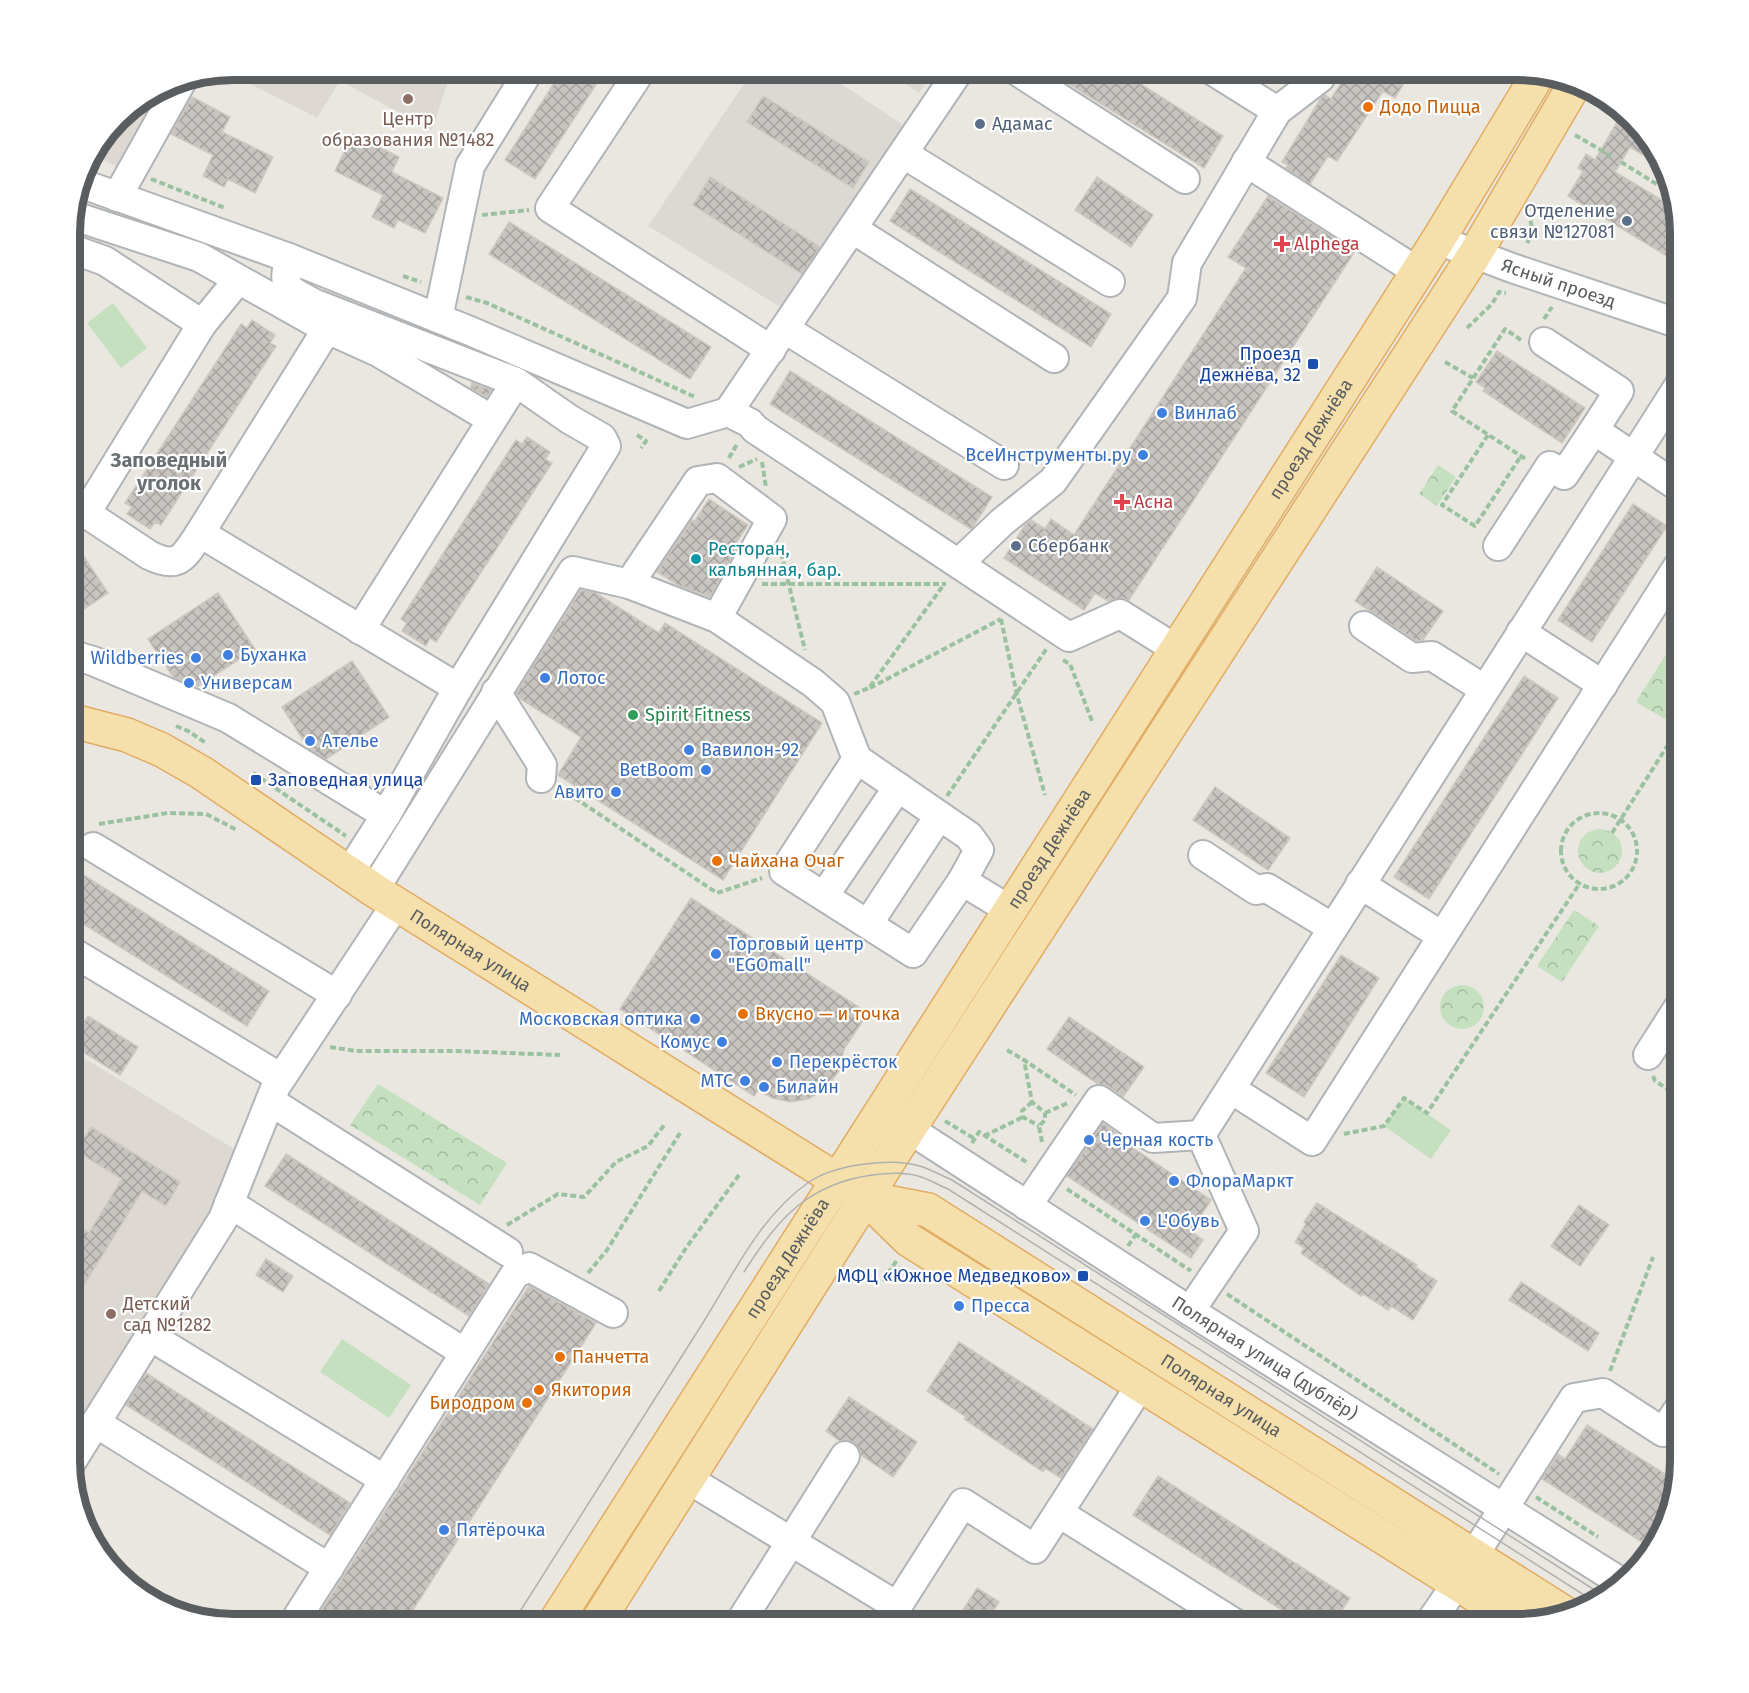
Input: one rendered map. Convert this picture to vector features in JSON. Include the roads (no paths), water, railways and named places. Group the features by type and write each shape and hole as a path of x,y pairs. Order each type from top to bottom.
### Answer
{"main road":[{"name":"проезд Дежнёва","path":"560,1614 1418,272 1534,81"},
{"name":"проезд Дежнёва","path":"602,1614 909,1129 1475,254 1571,90"},
{"name":"Полярная улица","path":"80,723 128,735 162,750 202,773 373,889 866,1198 909,1240 1506,1614"},
{"name":"Полярная улица","path":"866,1198 928,1210 1556,1608"}],"street":[{"path":"438,318 470,166 524,79"},
{"path":"635,79 550,208 778,340 1005,465"},
{"path":"745,421 778,340 953,80"},
{"path":"1031,80 1185,179"},
{"path":"1227,80 1277,111"},
{"path":"953,578 1002,522 1053,482 1182,298 1187,263 1277,111 1318,80"},
{"path":"117,197 177,90"},
{"path":"903,154 1110,282"},
{"path":"1246,162 1418,272"},
{"path":"87,186 289,258 438,318 687,424 745,421 953,578 1047,641 1069,637 1120,614 1176,649"},
{"path":"80,218 199,257 327,329 378,352 491,418"},
{"path":"853,229 1054,358"},
{"name":"Ясный проезд","path":"1438,240 1670,321"},
{"path":"80,252 105,261 202,324"},
{"path":"80,1448 223,1219 276,1089 337,996 373,889 386,815 458,688 606,446 602,438 569,419 516,382 313,303 290,290 285,283 289,258"},
{"path":"80,505 202,324 238,280"},
{"path":"80,509 149,555 164,562 175,562 187,553 200,534 327,329"},
{"path":"1498,546 1550,466 1564,476 1586,430 1619,391 1544,342"},
{"path":"360,630 491,418 516,382"},
{"path":"1202,1135 1670,400"},
{"path":"1586,430 1633,455 1670,481"},
{"path":"629,584 698,481 717,478 772,519 717,618"},
{"path":"200,534 458,688"},
{"path":"373,889 573,571 629,584 717,618 813,683 834,702 857,759 969,836 979,850 962,881 913,953 784,871 857,759"},
{"path":"1231,1089 1312,1141 1670,579"},
{"path":"1364,626 1412,658 1432,656 1484,689"},
{"path":"1521,632 1603,685"},
{"path":"80,657 228,718 386,815"},
{"path":"496,692 543,765 549,782"},
{"path":"824,896 898,787"},
{"path":"868,924 937,814"},
{"path":"95,836 337,996"},
{"path":"1203,855 1256,890 1267,888 1332,928"},
{"path":"962,881 1010,910"},
{"path":"1360,884 1442,936"},
{"path":"80,957 276,1089 497,1245"},
{"path":"1651,1068 1670,1027"},
{"path":"1027,1206 1099,1100 1153,1138 1202,1135"},
{"name":"Полярная улица (дублёр)","path":"909,1129 1190,1311 1510,1497 1614,1577"},
{"path":"1190,1311 1244,1231 1202,1135"},
{"path":"229,1203 465,1353"},
{"path":"299,1614 515,1274 529,1267 613,1313"},
{"path":"150,1336 385,1480"},
{"path":"892,1614 963,1503 1035,1549 1140,1386"},
{"path":"1474,1555 1574,1398 1602,1393 1663,1432 1670,1422"},
{"path":"96,1423 329,1568"},
{"path":"745,1614 844,1456"},
{"path":"688,1479 791,1541 890,1614"},
{"path":"1059,1513 1217,1614"},
{"path":"1436,1614 1457,1583"}],"tram line":[{"path":"518,1614 745,1254 774,1214 790,1197 820,1176 849,1167 881,1163 911,1164 952,1180 1596,1591"},
{"path":"744,1272 782,1220 796,1207 830,1186 872,1175 895,1173 926,1179 948,1189 1587,1597"}],"place":[{"name":"Центр образования №1482","path":"408,99"},
{"name":"Додо Пицца","path":"1368,107"},
{"name":"Адамас","path":"980,124"},
{"name":"Отделение связи №127081","path":"1627,221"},
{"name":"Alphega","path":"1282,244"},
{"name":"Проезд Дежнёва, 32","path":"1313,364"},
{"name":"Винлаб","path":"1162,413"},
{"name":"ВсеИнструменты.ру","path":"1143,455"},
{"name":"Асна","path":"1122,502"},
{"name":"Сбербанк","path":"1016,546"},
{"name":"Ресторан, кальянная, бар.","path":"696,559"},
{"name":"Буханка","path":"228,655"},
{"name":"Wildberries","path":"196,658"},
{"name":"Лотос","path":"545,678"},
{"name":"Универсам","path":"189,683"},
{"name":"Spirit Fitness","path":"633,715"},
{"name":"Ателье","path":"310,741"},
{"name":"Вавилон-92","path":"689,750"},
{"name":"BetBoom","path":"706,770"},
{"name":"Заповедная улица","path":"256,780"},
{"name":"Авито","path":"616,792"},
{"name":"Чайхана Очаг","path":"717,861"},
{"name":"Торговый центр \"EGOmall\"","path":"716,954"},
{"name":"Вкусно — и точка","path":"743,1014"},
{"name":"Московская оптика","path":"695,1019"},
{"name":"Комус","path":"722,1042"},
{"name":"Перекрёсток","path":"777,1062"},
{"name":"МТС","path":"745,1081"},
{"name":"Билайн","path":"764,1087"},
{"name":"Черная кость","path":"1089,1140"},
{"name":"ФлораМаркт","path":"1174,1181"},
{"name":"L'Обувь","path":"1145,1221"},
{"name":"МФЦ «Южное Медведково»","path":"1083,1276"},
{"name":"Пресса","path":"959,1306"},
{"name":"Детский сад №1282","path":"111,1314"},
{"name":"Панчетта","path":"560,1357"},
{"name":"Якитория","path":"539,1390"},
{"name":"Биродром","path":"527,1403"},
{"name":"Пятёрочка","path":"444,1530"}],"district":[{"name":"Заповедный уголок","path":"169,472"}]}
